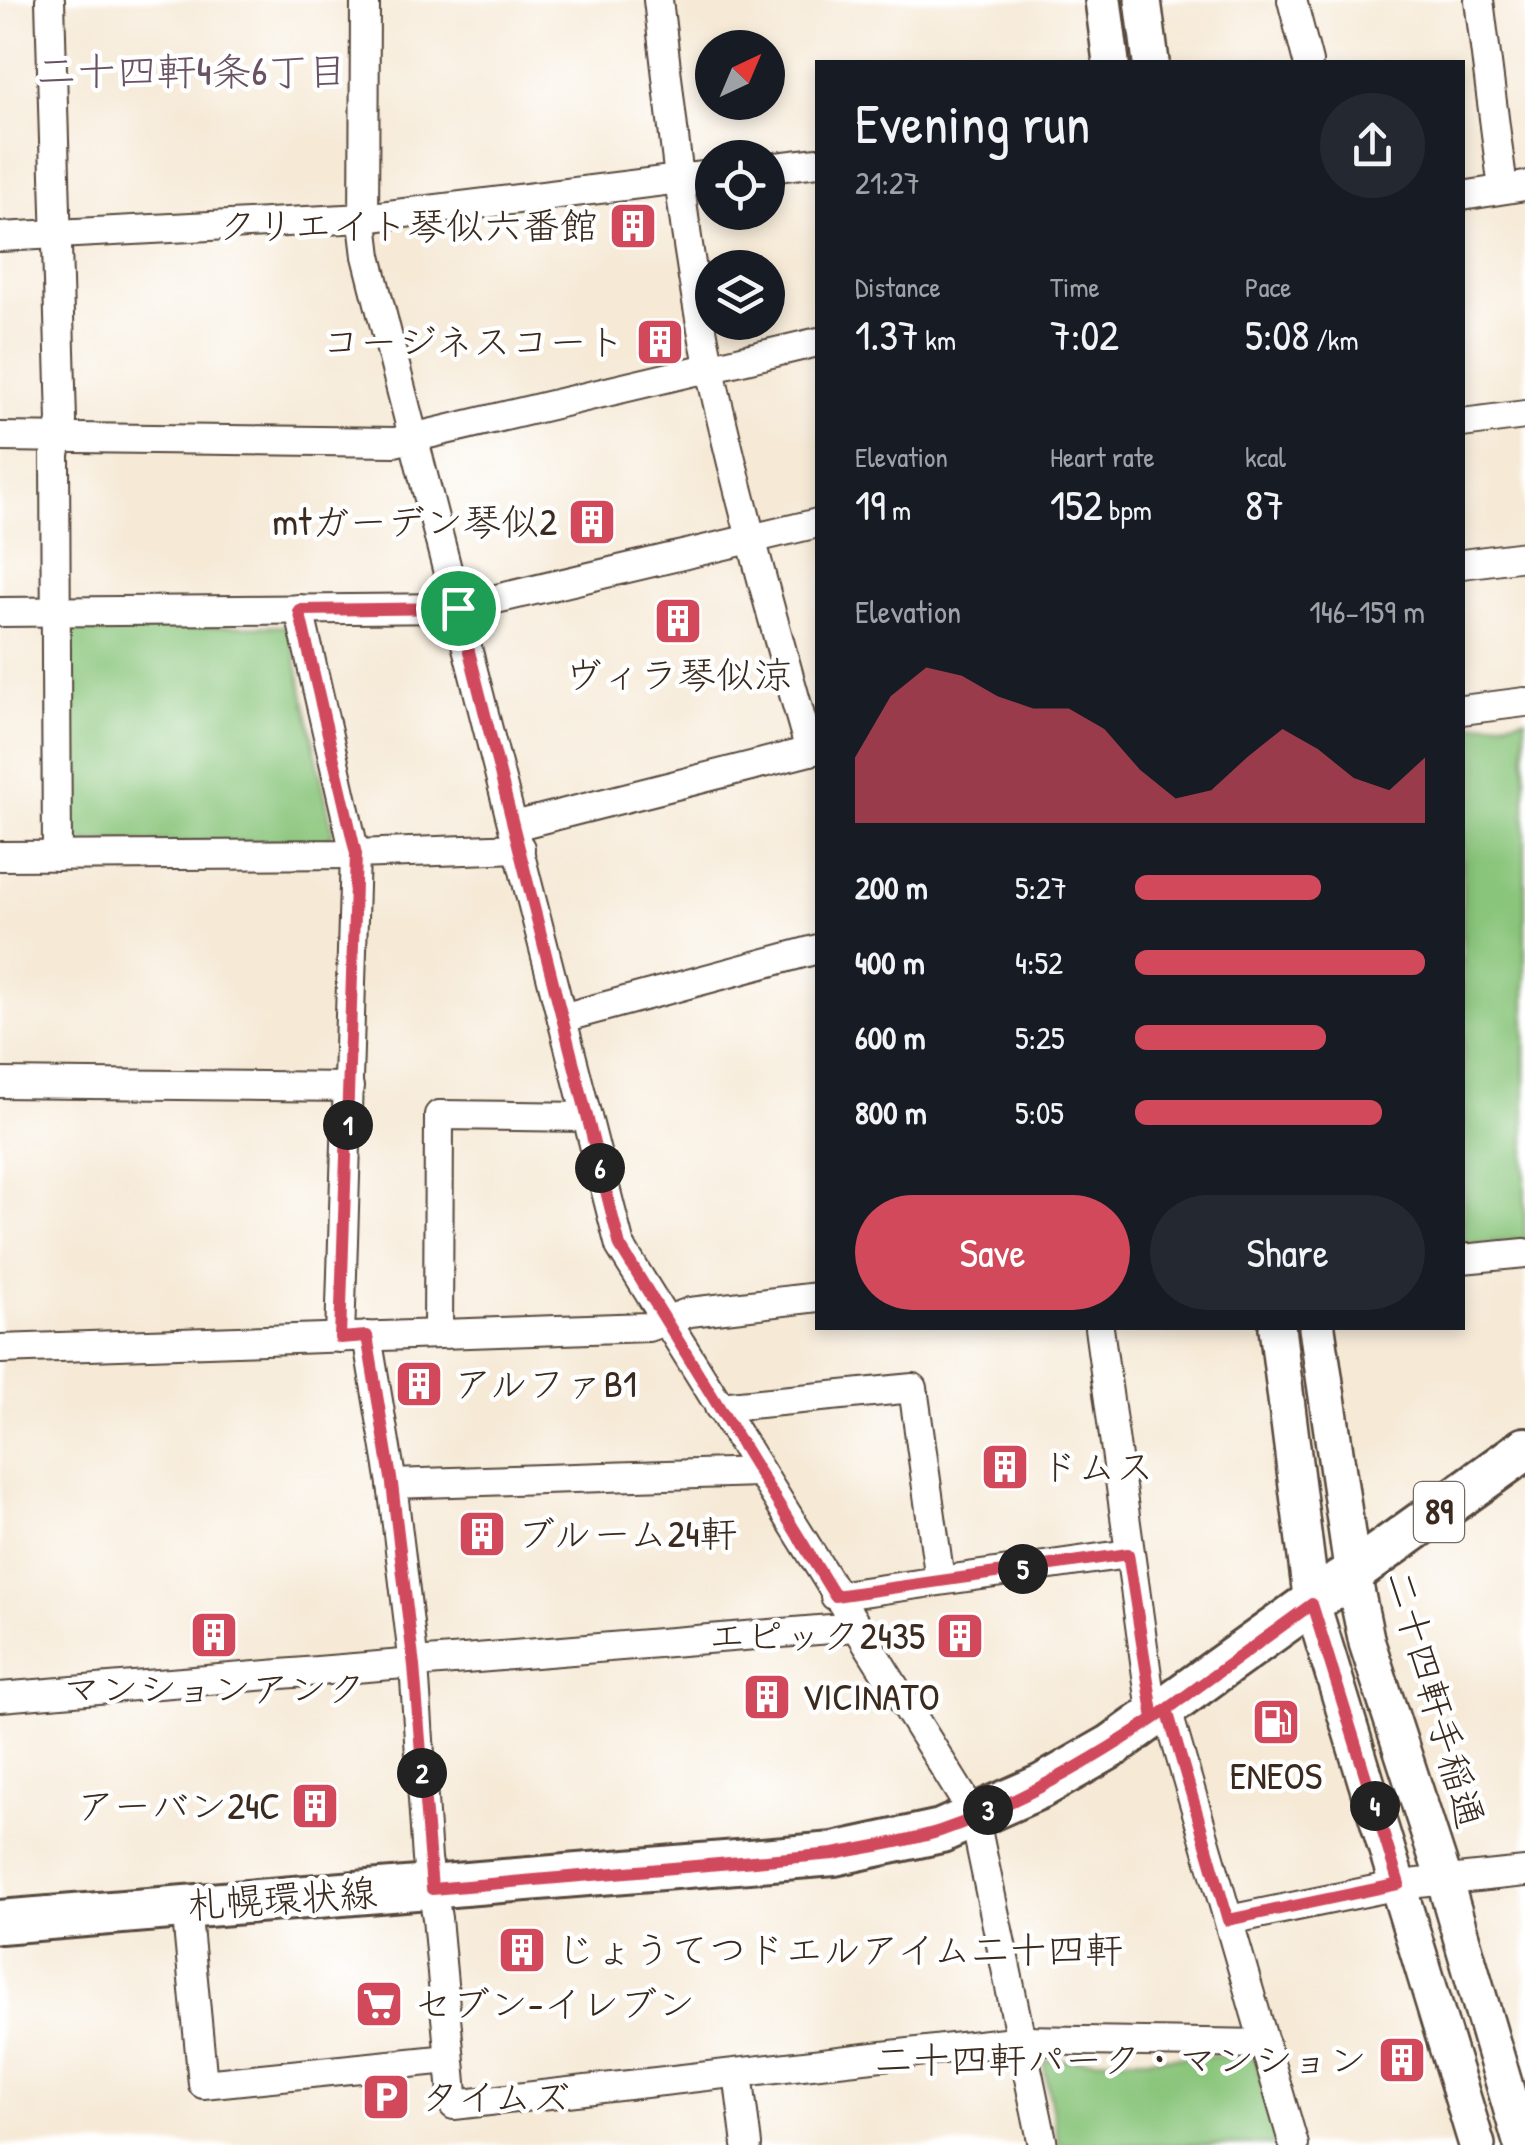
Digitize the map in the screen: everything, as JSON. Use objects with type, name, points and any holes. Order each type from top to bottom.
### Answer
[{"type":"main road","name":"札幌環状線","points":[[0,1922],[834,1854],[941,1830],[1042,1786],[1160,1714],[1525,1449]]},
{"type":"street","points":[[50,0],[62,421],[55,455],[58,856]]},
{"type":"street","points":[[365,0],[367,256],[620,1246],[974,1816],[1043,2145]]},
{"type":"street","points":[[0,856],[356,854],[517,837],[814,750],[750,538],[709,366],[680,180],[658,0]]},
{"type":"street","points":[[1103,0],[1111,60]]},
{"type":"street","points":[[1143,0],[1152,60]]},
{"type":"street","points":[[1292,0],[1307,60]]},
{"type":"street","points":[[1465,196],[1514,188],[1479,0]]},
{"type":"street","points":[[785,166],[815,162]]},
{"type":"street","points":[[0,237],[364,218],[695,178]]},
{"type":"street","points":[[0,437],[394,442],[815,343]]},
{"type":"street","points":[[1465,423],[1525,415]]},
{"type":"street","points":[[0,612],[458,608],[815,523]]},
{"type":"street","points":[[1465,564],[1525,556]]},
{"type":"street","points":[[299,610],[356,854],[349,1087],[353,1337],[392,1484],[414,1666],[454,2105],[1022,2040],[1265,2044]]},
{"type":"street","points":[[1465,710],[1525,702]]},
{"type":"street","points":[[562,1018],[815,950]]},
{"type":"street","points":[[0,1083],[349,1087]]},
{"type":"street","points":[[438,1334],[439,1115],[587,1116]]},
{"type":"street","points":[[1465,1259],[1525,1253]]},
{"type":"street","points":[[0,1349],[648,1327],[690,1312],[815,1298]]},
{"type":"street","points":[[1099,1330],[1128,1554],[1160,1714],[1228,1920],[1294,2145]]},
{"type":"street","points":[[1276,1330],[1312,1604],[1477,2145]]},
{"type":"street","name":"二十四軒手稲通","points":[[1318,1330],[1353,1574],[1367,1643],[1444,1882],[1522,2145]]},
{"type":"street","points":[[718,1407],[913,1388],[940,1580]]},
{"type":"street","points":[[392,1484],[759,1472]]},
{"type":"street","points":[[835,1596],[1128,1554]]},
{"type":"street","points":[[0,1697],[855,1628]]},
{"type":"street","points":[[1228,1920],[1399,1884],[1525,1872]]},
{"type":"street","points":[[186,1906],[203,2084],[449,2059]]},
{"type":"street","points":[[738,2072],[747,2145]]},
{"type":"green space","points":[[284,626],[290,632],[333,832],[326,842],[78,842],[71,834],[69,635],[75,628]]},
{"type":"green space","points":[[1525,718],[1525,1239],[1465,1245],[1465,726]]},
{"type":"green space","points":[[1248,2055],[1256,2061],[1281,2145],[1059,2145],[1043,2061]]},
{"type":"place","name":"クリエイト琴似六番館","points":[[633,226]]},
{"type":"place","name":"コージネスコート","points":[[660,342]]},
{"type":"place","name":"mtガーデン琴似2","points":[[592,522]]},
{"type":"place","name":"ヴィラ琴似涼","points":[[678,621]]},
{"type":"place","name":"アルファB1","points":[[419,1384]]},
{"type":"place","name":"ドムス","points":[[1005,1467]]},
{"type":"place","name":"ブルーム24軒","points":[[482,1534]]},
{"type":"place","name":"マンションアンク","points":[[214,1635]]},
{"type":"place","name":"エピック2435","points":[[960,1636]]},
{"type":"place","name":"VICINATO","points":[[767,1697]]},
{"type":"place","name":"ENEOS","points":[[1276,1722]]},
{"type":"place","name":"アーバン24C","points":[[315,1806]]},
{"type":"place","name":"じょうてつドエルアイム二十四軒","points":[[522,1950]]},
{"type":"place","name":"セブン-イレブン","points":[[379,2004]]},
{"type":"place","name":"二十四軒パーク・マンション","points":[[1402,2060]]},
{"type":"place","name":"タイムズ","points":[[386,2097]]},
{"type":"district","name":"二十四軒4条6丁目","points":[[192,71]]},
{"type":"route","points":[[458,608],[299,610],[356,854],[340,1338],[367,1336],[392,1484],[414,1666],[432,1889],[834,1854],[900,1841],[941,1830],[1042,1786],[1112,1746],[1154,1719],[1167,1710],[1228,1920],[1399,1884],[1312,1604],[1154,1719],[1128,1554],[835,1596],[620,1246],[458,608]]}]
